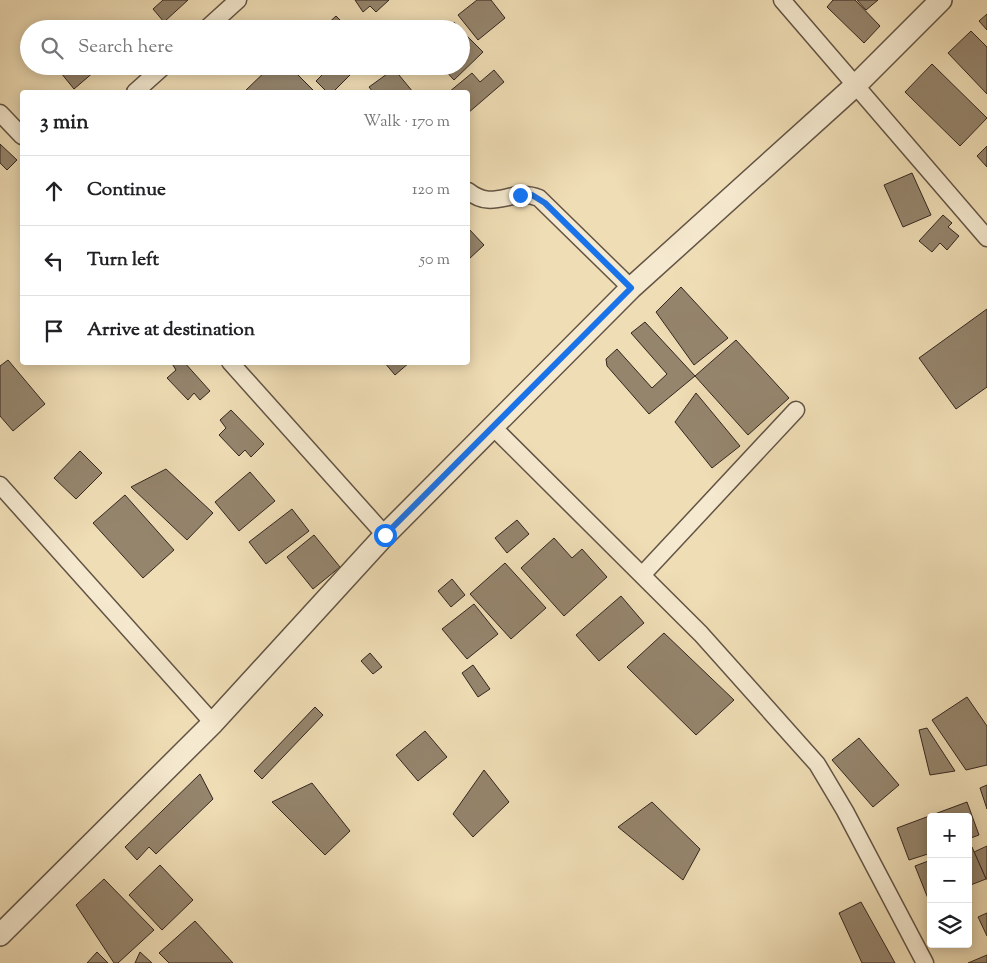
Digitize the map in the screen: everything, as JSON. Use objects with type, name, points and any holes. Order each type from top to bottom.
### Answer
[{"type":"street","points":[[216,20],[238,0]]},
{"type":"street","points":[[782,0],[857,84],[987,238]]},
{"type":"street","points":[[0,935],[213,723],[385,535],[631,288],[857,84],[941,0]]},
{"type":"street","points":[[137,90],[154,75]]},
{"type":"street","points":[[0,113],[20,134]]},
{"type":"street","points":[[470,192],[484,200],[520,195],[539,198],[631,288]]},
{"type":"street","points":[[233,365],[385,535]]},
{"type":"street","points":[[643,574],[796,410]]},
{"type":"street","points":[[493,427],[702,634],[817,764],[845,811],[926,963]]},
{"type":"street","points":[[0,485],[213,723]]},
{"type":"building","points":[[163,0],[188,0],[166,20],[162,20],[153,9]]},
{"type":"building","points":[[355,0],[389,0],[376,12],[370,6],[363,12]]},
{"type":"building","points":[[477,0],[491,0],[505,18],[478,40],[470,30],[470,20],[462,20],[458,15]]},
{"type":"building","points":[[833,0],[855,0],[880,26],[864,43],[827,7]]},
{"type":"building","points":[[857,0],[878,0],[866,10]]},
{"type":"building","points":[[987,14],[987,30],[979,21]]},
{"type":"building","points":[[336,16],[340,20],[332,20]]},
{"type":"building","points":[[971,31],[987,47],[987,94],[948,53]]},
{"type":"building","points":[[470,39],[483,52],[470,65]]},
{"type":"building","points":[[932,64],[987,118],[960,146],[905,92]]},
{"type":"building","points":[[494,70],[504,82],[470,111],[470,90],[451,90],[472,73],[480,82]]},
{"type":"building","points":[[63,75],[90,75],[74,89]]},
{"type":"building","points":[[262,75],[298,75],[313,90],[246,90]]},
{"type":"building","points":[[322,75],[350,75],[335,90],[325,90],[316,81]]},
{"type":"building","points":[[386,75],[399,75],[411,90],[371,90],[369,87]]},
{"type":"building","points":[[449,75],[459,75],[454,80]]},
{"type":"building","points":[[0,144],[17,160],[7,170],[0,163]]},
{"type":"building","points":[[987,146],[987,167],[977,156]]},
{"type":"building","points":[[912,173],[931,215],[903,227],[884,185]]},
{"type":"building","points":[[943,215],[952,223],[948,227],[959,236],[947,250],[940,243],[932,252],[919,241]]},
{"type":"building","points":[[470,230],[484,245],[470,258]]},
{"type":"building","points":[[681,287],[728,338],[694,365],[656,312]]},
{"type":"building","points":[[987,309],[987,387],[956,409],[919,358]]},
{"type":"building","points":[[645,322],[695,376],[649,414],[607,366],[606,359],[617,349],[652,388],[667,374],[631,333]]},
{"type":"building","points":[[736,340],[789,398],[748,435],[695,376]]},
{"type":"building","points":[[8,360],[45,404],[13,431],[0,416],[0,366]]},
{"type":"building","points":[[173,365],[187,365],[210,391],[200,400],[194,393],[188,400],[167,378],[176,370]]},
{"type":"building","points":[[387,365],[407,365],[395,375]]},
{"type":"building","points":[[696,393],[740,446],[712,468],[675,422]]},
{"type":"building","points":[[231,410],[264,444],[251,457],[245,450],[239,456],[219,435],[226,428],[220,420]]},
{"type":"building","points":[[80,451],[102,473],[76,499],[54,478]]},
{"type":"building","points":[[166,469],[213,513],[187,540],[131,487]]},
{"type":"building","points":[[250,472],[275,501],[239,531],[215,502]]},
{"type":"building","points":[[125,495],[174,550],[143,578],[93,523]]},
{"type":"building","points":[[292,509],[309,531],[266,564],[249,542]]},
{"type":"building","points":[[517,520],[529,534],[507,553],[495,538]]},
{"type":"building","points":[[314,535],[340,567],[313,589],[287,557]]},
{"type":"building","points":[[554,538],[572,558],[582,549],[607,577],[564,616],[521,568]]},
{"type":"building","points":[[505,563],[546,608],[511,639],[470,594]]},
{"type":"building","points":[[452,579],[465,595],[451,607],[438,591]]},
{"type":"building","points":[[621,596],[644,623],[599,661],[576,635]]},
{"type":"building","points":[[474,604],[498,634],[467,659],[442,629]]},
{"type":"building","points":[[664,633],[734,700],[696,735],[627,667]]},
{"type":"building","points":[[370,653],[382,667],[373,674],[361,661]]},
{"type":"building","points":[[473,665],[490,689],[478,697],[462,673]]},
{"type":"building","points":[[967,697],[987,726],[987,765],[966,770],[932,720]]},
{"type":"building","points":[[315,707],[323,715],[262,779],[254,771]]},
{"type":"building","points":[[927,728],[955,771],[930,775],[919,730]]},
{"type":"building","points":[[425,731],[447,757],[418,781],[396,755]]},
{"type":"building","points":[[859,738],[899,785],[873,807],[832,760]]},
{"type":"building","points":[[484,770],[509,802],[473,837],[453,814]]},
{"type":"building","points":[[200,774],[213,799],[156,854],[149,847],[137,860],[125,847]]},
{"type":"building","points":[[312,783],[350,831],[325,855],[272,802]]},
{"type":"building","points":[[987,785],[987,809],[980,788]]},
{"type":"building","points":[[652,802],[700,849],[683,880],[618,827]]},
{"type":"building","points":[[967,802],[971,813],[937,813]]},
{"type":"building","points":[[972,816],[979,835],[972,838]]},
{"type":"building","points":[[927,817],[927,854],[909,860],[897,828]]},
{"type":"building","points":[[987,846],[987,879],[986,879],[974,852]]},
{"type":"building","points":[[972,847],[986,879],[972,884]]},
{"type":"building","points":[[927,862],[927,896],[915,866]]},
{"type":"building","points":[[160,865],[193,900],[162,930],[129,895]]},
{"type":"building","points":[[104,879],[154,930],[118,963],[114,963],[76,905]]},
{"type":"building","points":[[861,902],[895,963],[862,963],[839,913]]},
{"type":"building","points":[[987,913],[987,936],[978,917]]},
{"type":"building","points":[[195,921],[233,963],[169,963],[159,953]]},
{"type":"building","points":[[97,952],[108,963],[87,963]]},
{"type":"building","points":[[140,952],[152,963],[135,963]]},
{"type":"building","points":[[987,955],[987,963],[968,963]]},
{"type":"route","points":[[385,535],[631,288],[545,203],[532,195],[520,195]]}]
